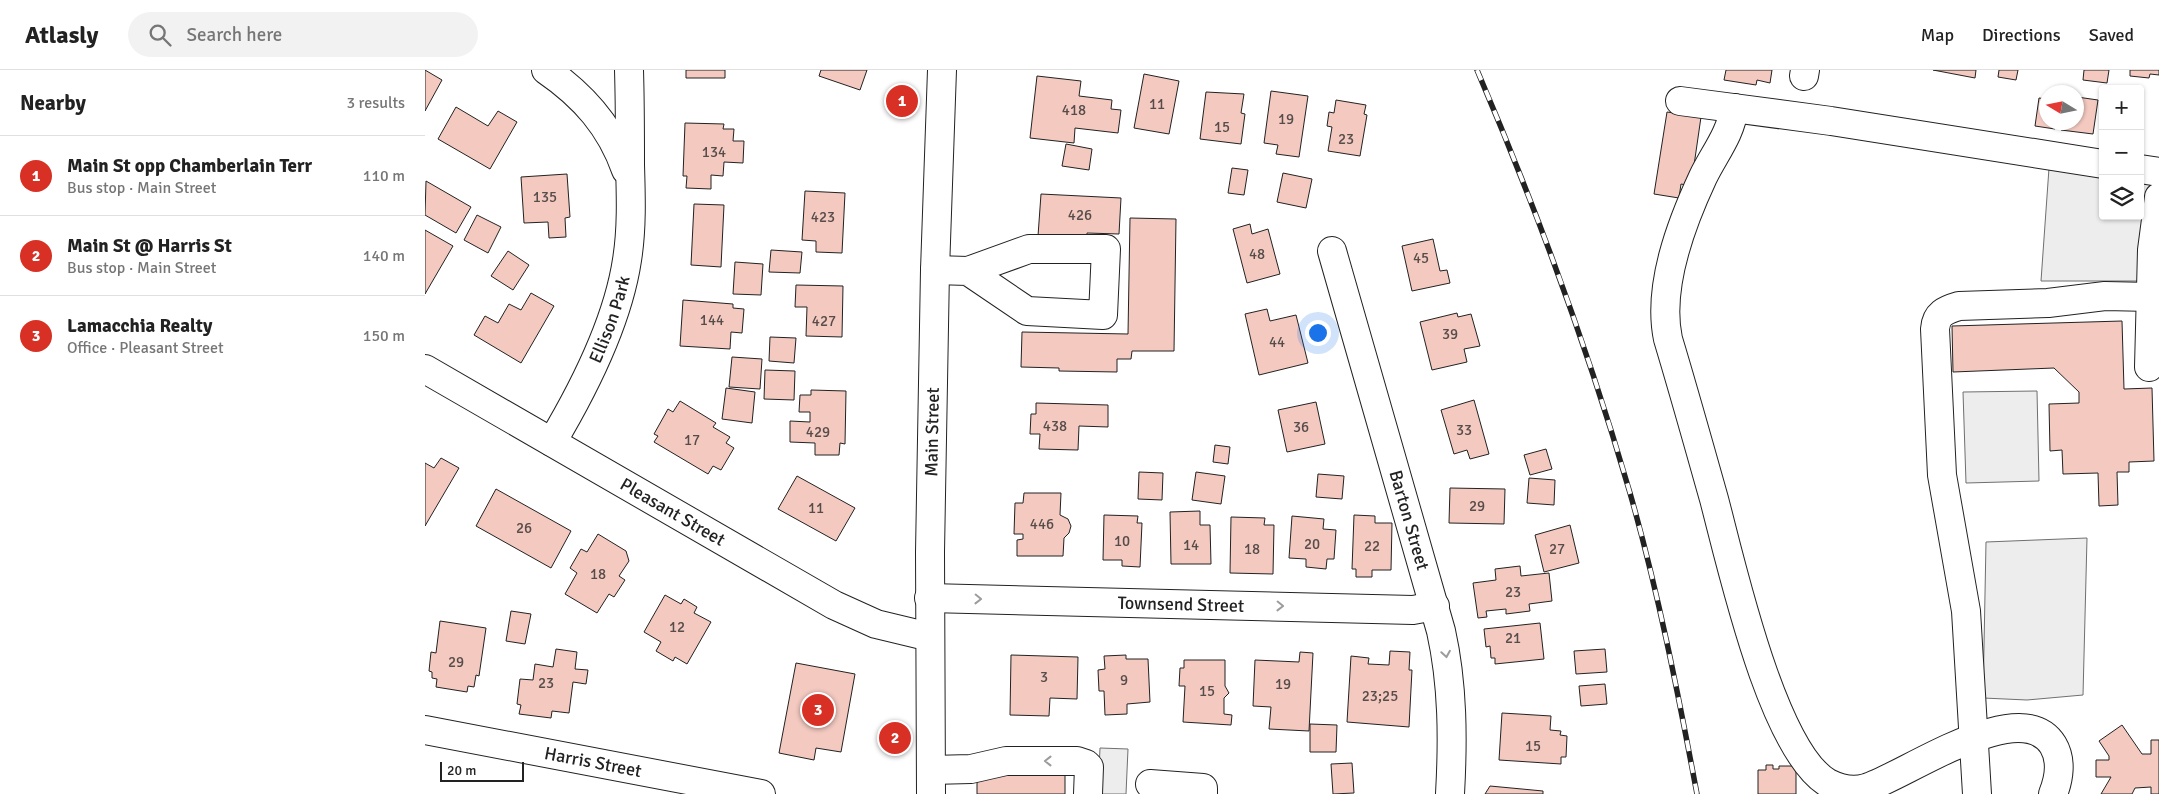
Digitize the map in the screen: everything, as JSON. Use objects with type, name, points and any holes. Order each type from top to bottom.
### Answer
[{"type":"street","name":"Ellison Park","points":[[547,70],[566,70]]},
{"type":"street","name":"Ellison Park","points":[[547,70],[575,92],[603,124],[621,156],[631,186]]},
{"type":"street","name":"Ellison Park","points":[[552,442],[579,394],[603,339],[619,294],[629,244],[631,186],[629,70]]},
{"type":"street","name":"Main Street","points":[[931,782],[929,598],[935,270],[942,70]]},
{"type":"street","points":[[1680,101],[1950,139],[2054,158],[2099,164]]},
{"type":"street","points":[[1734,108],[1728,132],[1703,178],[1681,230],[1666,296],[1665,318],[1668,339],[1748,623],[1772,696],[1785,726],[1814,771],[1829,783],[1843,789],[1857,790],[1872,786],[1929,757],[1998,730],[2012,728],[2027,729],[2043,735],[2054,747],[2058,761],[2058,779],[2053,794]]},
{"type":"street","points":[[2144,170],[2159,172]]},
{"type":"street","points":[[2149,367],[2153,236],[2159,197]]},
{"type":"street","points":[[935,270],[968,271],[1029,250],[1106,249],[1103,315],[1027,311],[968,271]]},
{"type":"street","name":"Barton Street","points":[[1332,251],[1435,606],[1446,653],[1451,742],[1450,794]]},
{"type":"street","points":[[1977,794],[1967,611],[1942,475],[1935,329],[1937,318],[1946,311],[1964,306],[2048,303],[2105,296],[2151,296]]},
{"type":"street","name":"Pleasant Street","points":[[425,369],[834,605],[877,624],[930,637]]},
{"type":"street","name":"Townsend Street","points":[[929,598],[1404,610],[1435,606]]},
{"type":"street","name":"Harris Street","points":[[425,730],[761,794]]},
{"type":"street","points":[[931,782],[971,769],[1006,761],[1077,761],[1087,764],[1089,783]]},
{"type":"street","points":[[1150,784],[1203,788],[1203,794]]},
{"type":"shaded area","points":[[2049,168],[2099,174],[2099,220],[2144,220],[2144,180],[2150,181],[2144,281],[2041,281]]},
{"type":"shaded area","points":[[2037,391],[2039,481],[1966,483],[1963,392]]},
{"type":"shaded area","points":[[2087,538],[2083,695],[2027,700],[1983,698],[1986,542]]},
{"type":"shaded area","points":[[1100,748],[1128,749],[1126,794],[1098,794]]},
{"type":"building","points":[[425,70],[442,80],[425,111]]},
{"type":"building","points":[[686,70],[725,70],[725,78],[686,78]]},
{"type":"building","points":[[821,70],[867,70],[860,90],[819,76]]},
{"type":"building","points":[[1726,70],[1772,70],[1770,83],[1757,80],[1756,85],[1724,80]]},
{"type":"building","points":[[1933,70],[1976,70],[1975,78]]},
{"type":"building","points":[[1999,70],[2018,70],[2016,80],[1998,77]]},
{"type":"building","points":[[2084,70],[2109,70],[2107,83],[2083,80]]},
{"type":"building","points":[[2130,70],[2159,70],[2159,75],[2150,74],[2149,78],[2130,76]]},
{"type":"building","points":[[1144,74],[1179,81],[1169,134],[1134,128]]},
{"type":"building","points":[[1037,76],[1081,81],[1079,96],[1112,100],[1111,109],[1121,110],[1118,133],[1075,128],[1074,143],[1030,138]]},
{"type":"building","points":[[1271,91],[1308,96],[1299,157],[1276,154],[1278,145],[1264,143]]},
{"type":"building","points":[[1206,92],[1244,94],[1241,113],[1245,114],[1241,144],[1200,139]]},
{"type":"building","points":[[2039,98],[2039,127],[2035,126]]},
{"type":"building","points":[[2084,98],[2098,100],[2093,134],[2061,130],[2084,130]]},
{"type":"building","points":[[1336,100],[1366,105],[1364,114],[1367,115],[1360,156],[1328,151],[1332,127],[1327,126],[1329,112],[1334,113]]},
{"type":"building","points":[[456,107],[488,126],[498,111],[517,122],[490,169],[438,139]]},
{"type":"building","points":[[1667,112],[1701,117],[1691,186],[1681,184],[1679,198],[1654,194]]},
{"type":"building","points":[[685,123],[724,124],[723,129],[734,129],[733,141],[744,141],[743,163],[724,162],[723,176],[711,175],[711,189],[686,188],[687,176],[683,176]]},
{"type":"building","points":[[1066,144],[1092,149],[1089,170],[1062,166]]},
{"type":"building","points":[[1232,168],[1248,170],[1244,195],[1228,193]]},
{"type":"building","points":[[1283,173],[1312,179],[1306,208],[1277,202]]},
{"type":"building","points":[[567,174],[570,217],[565,218],[566,237],[549,238],[548,222],[524,223],[521,177]]},
{"type":"building","points":[[426,181],[471,207],[456,233],[425,215]]},
{"type":"building","points":[[805,191],[845,193],[842,253],[816,252],[816,241],[802,240]]},
{"type":"building","points":[[1041,194],[1121,198],[1119,234],[1087,233],[1087,239],[1038,236]]},
{"type":"building","points":[[694,204],[724,205],[721,267],[691,265]]},
{"type":"building","points":[[477,215],[501,227],[488,253],[464,240]]},
{"type":"building","points":[[1130,218],[1176,219],[1174,351],[1132,351],[1131,359],[1117,359],[1117,372],[1059,371],[1059,368],[1021,367],[1022,332],[1128,334]]},
{"type":"building","points":[[1250,224],[1252,234],[1268,229],[1280,274],[1247,283],[1233,229]]},
{"type":"building","points":[[425,230],[453,246],[425,294]]},
{"type":"building","points":[[1433,239],[1440,271],[1447,270],[1450,283],[1412,291],[1402,246]]},
{"type":"building","points":[[771,250],[802,252],[800,273],[769,272]]},
{"type":"building","points":[[508,251],[529,265],[513,290],[491,276]]},
{"type":"building","points":[[735,262],[763,264],[761,295],[733,294]]},
{"type":"building","points":[[796,285],[843,286],[842,337],[806,336],[807,307],[795,307]]},
{"type":"building","points":[[531,293],[554,306],[521,363],[474,335],[485,316],[498,323],[509,304],[521,310]]},
{"type":"building","points":[[683,300],[733,304],[733,308],[744,309],[742,333],[731,332],[730,349],[680,346]]},
{"type":"building","points":[[1267,309],[1270,321],[1296,315],[1308,363],[1259,375],[1245,314]]},
{"type":"building","points":[[1457,313],[1458,317],[1471,314],[1480,346],[1464,349],[1467,362],[1432,370],[1420,322]]},
{"type":"building","points":[[2122,321],[2124,389],[2152,388],[2154,461],[2129,462],[2129,472],[2117,472],[2118,505],[2099,506],[2098,473],[2063,474],[2062,450],[2050,451],[2049,404],[2079,403],[2079,392],[2054,368],[1953,372],[1952,326]]},
{"type":"building","points":[[770,337],[796,338],[794,363],[769,361]]},
{"type":"building","points":[[732,357],[762,359],[760,389],[729,387]]},
{"type":"building","points":[[765,370],[795,371],[794,400],[764,399]]},
{"type":"building","points":[[726,388],[755,392],[752,423],[722,419]]},
{"type":"building","points":[[811,390],[846,391],[845,444],[840,443],[839,455],[815,455],[815,443],[790,442],[790,421],[810,422],[810,412],[799,412],[800,395],[811,395]]},
{"type":"building","points":[[1474,400],[1489,454],[1470,459],[1467,450],[1454,454],[1441,410]]},
{"type":"building","points":[[680,401],[716,423],[713,427],[730,437],[726,443],[734,448],[721,470],[713,466],[708,474],[654,442],[658,436],[654,434],[668,409],[673,412]]},
{"type":"building","points":[[1316,402],[1325,444],[1287,452],[1278,410]]},
{"type":"building","points":[[1036,403],[1108,405],[1108,427],[1079,426],[1078,450],[1039,449],[1040,434],[1030,434],[1031,414],[1036,414]]},
{"type":"building","points":[[1215,445],[1230,447],[1228,464],[1213,462]]},
{"type":"building","points":[[1546,449],[1552,469],[1530,475],[1524,455]]},
{"type":"building","points":[[441,458],[459,468],[425,526],[425,463],[434,468]]},
{"type":"building","points":[[1139,472],[1163,473],[1162,500],[1138,499]]},
{"type":"building","points":[[1196,472],[1225,476],[1221,504],[1192,500]]},
{"type":"building","points":[[1318,474],[1344,476],[1342,499],[1316,497]]},
{"type":"building","points":[[797,476],[855,508],[836,541],[778,509]]},
{"type":"building","points":[[1529,478],[1555,480],[1554,505],[1527,503]]},
{"type":"building","points":[[1450,488],[1505,489],[1504,524],[1449,523]]},
{"type":"building","points":[[496,489],[571,531],[551,568],[476,526]]},
{"type":"building","points":[[1024,493],[1061,493],[1060,515],[1068,519],[1071,526],[1069,533],[1064,538],[1063,556],[1017,556],[1017,540],[1023,539],[1023,534],[1014,534],[1015,503],[1023,503]]},
{"type":"building","points":[[1200,511],[1200,525],[1210,525],[1211,564],[1171,564],[1170,512]]},
{"type":"building","points":[[1104,515],[1138,516],[1137,523],[1142,523],[1140,567],[1122,566],[1122,560],[1103,560]]},
{"type":"building","points":[[1354,515],[1375,516],[1375,523],[1392,523],[1391,570],[1372,570],[1372,577],[1356,577],[1356,569],[1352,569]]},
{"type":"building","points":[[1292,516],[1324,519],[1323,529],[1336,530],[1334,559],[1327,559],[1326,569],[1306,567],[1306,559],[1289,558]]},
{"type":"building","points":[[1231,517],[1265,518],[1264,525],[1274,525],[1273,574],[1230,573]]},
{"type":"building","points":[[1570,525],[1579,563],[1544,572],[1535,535]]},
{"type":"building","points":[[598,534],[626,551],[629,561],[619,576],[625,580],[614,597],[609,594],[597,613],[565,594],[577,573],[570,568],[581,549],[587,552]]},
{"type":"building","points":[[1520,566],[1521,576],[1549,573],[1552,601],[1529,604],[1530,611],[1506,614],[1506,609],[1486,611],[1487,617],[1478,618],[1473,583],[1496,580],[1495,569]]},
{"type":"building","points":[[665,595],[681,604],[684,599],[697,607],[694,613],[711,622],[687,664],[675,657],[673,661],[656,651],[661,642],[644,632]]},
{"type":"building","points":[[511,611],[531,614],[525,644],[506,641]]},
{"type":"building","points":[[440,621],[486,628],[479,676],[476,675],[474,687],[468,686],[467,692],[436,687],[437,679],[432,678],[432,672],[429,671],[431,652],[436,653]]},
{"type":"building","points":[[1540,623],[1544,659],[1495,664],[1495,658],[1491,658],[1490,646],[1486,647],[1484,629]]},
{"type":"building","points":[[556,649],[577,652],[575,669],[588,670],[586,684],[573,682],[569,713],[552,711],[551,718],[519,714],[521,705],[517,704],[520,679],[533,680],[535,664],[553,667]]},
{"type":"building","points":[[1605,649],[1607,672],[1576,674],[1574,651]]},
{"type":"building","points":[[1390,651],[1410,652],[1409,670],[1412,670],[1409,727],[1347,722],[1351,656],[1369,658],[1368,664],[1389,665]]},
{"type":"building","points":[[1300,652],[1313,653],[1309,731],[1269,729],[1271,707],[1253,706],[1255,660],[1299,662]]},
{"type":"building","points":[[1011,655],[1078,657],[1077,699],[1050,698],[1049,716],[1010,715]]},
{"type":"building","points":[[1126,655],[1126,659],[1148,659],[1150,702],[1127,704],[1127,714],[1105,715],[1104,691],[1099,691],[1098,670],[1105,669],[1104,656]]},
{"type":"building","points":[[1184,660],[1225,660],[1225,686],[1229,693],[1224,698],[1224,714],[1232,715],[1231,725],[1183,722],[1185,686],[1179,686],[1180,668],[1184,668]]},
{"type":"building","points":[[796,663],[855,674],[841,752],[816,748],[814,760],[779,753]]},
{"type":"building","points":[[1605,684],[1607,704],[1581,706],[1579,686]]},
{"type":"building","points":[[1502,713],[1551,716],[1550,730],[1561,731],[1560,735],[1567,736],[1566,757],[1561,757],[1561,764],[1499,760]]},
{"type":"building","points":[[1310,724],[1337,725],[1336,752],[1310,752]]},
{"type":"building","points":[[2122,725],[2142,754],[2151,754],[2151,740],[2159,740],[2159,794],[2151,794],[2151,787],[2135,788],[2132,794],[2101,794],[2111,777],[2096,777],[2096,760],[2109,760],[2109,756],[2099,741]]},
{"type":"building","points":[[1352,763],[1354,793],[1333,794],[1331,764]]},
{"type":"building","points":[[1766,765],[1773,765],[1773,769],[1779,769],[1779,766],[1796,766],[1796,794],[1758,794],[1758,770],[1766,770]]},
{"type":"building","points":[[977,774],[1065,774],[1065,794],[977,794]]},
{"type":"building","points":[[1490,786],[1543,791],[1543,794],[1485,794]]},
{"type":"railway","points":[[1477,70],[1520,174],[1560,279],[1614,439],[1640,530],[1658,605],[1697,794]]},
{"type":"place","name":"Main St opp Chamberlain Terr","points":[[902,101]]},
{"type":"place","name":"Lamacchia Realty","points":[[818,710]]},
{"type":"place","name":"Main St @ Harris St","points":[[895,738]]}]
